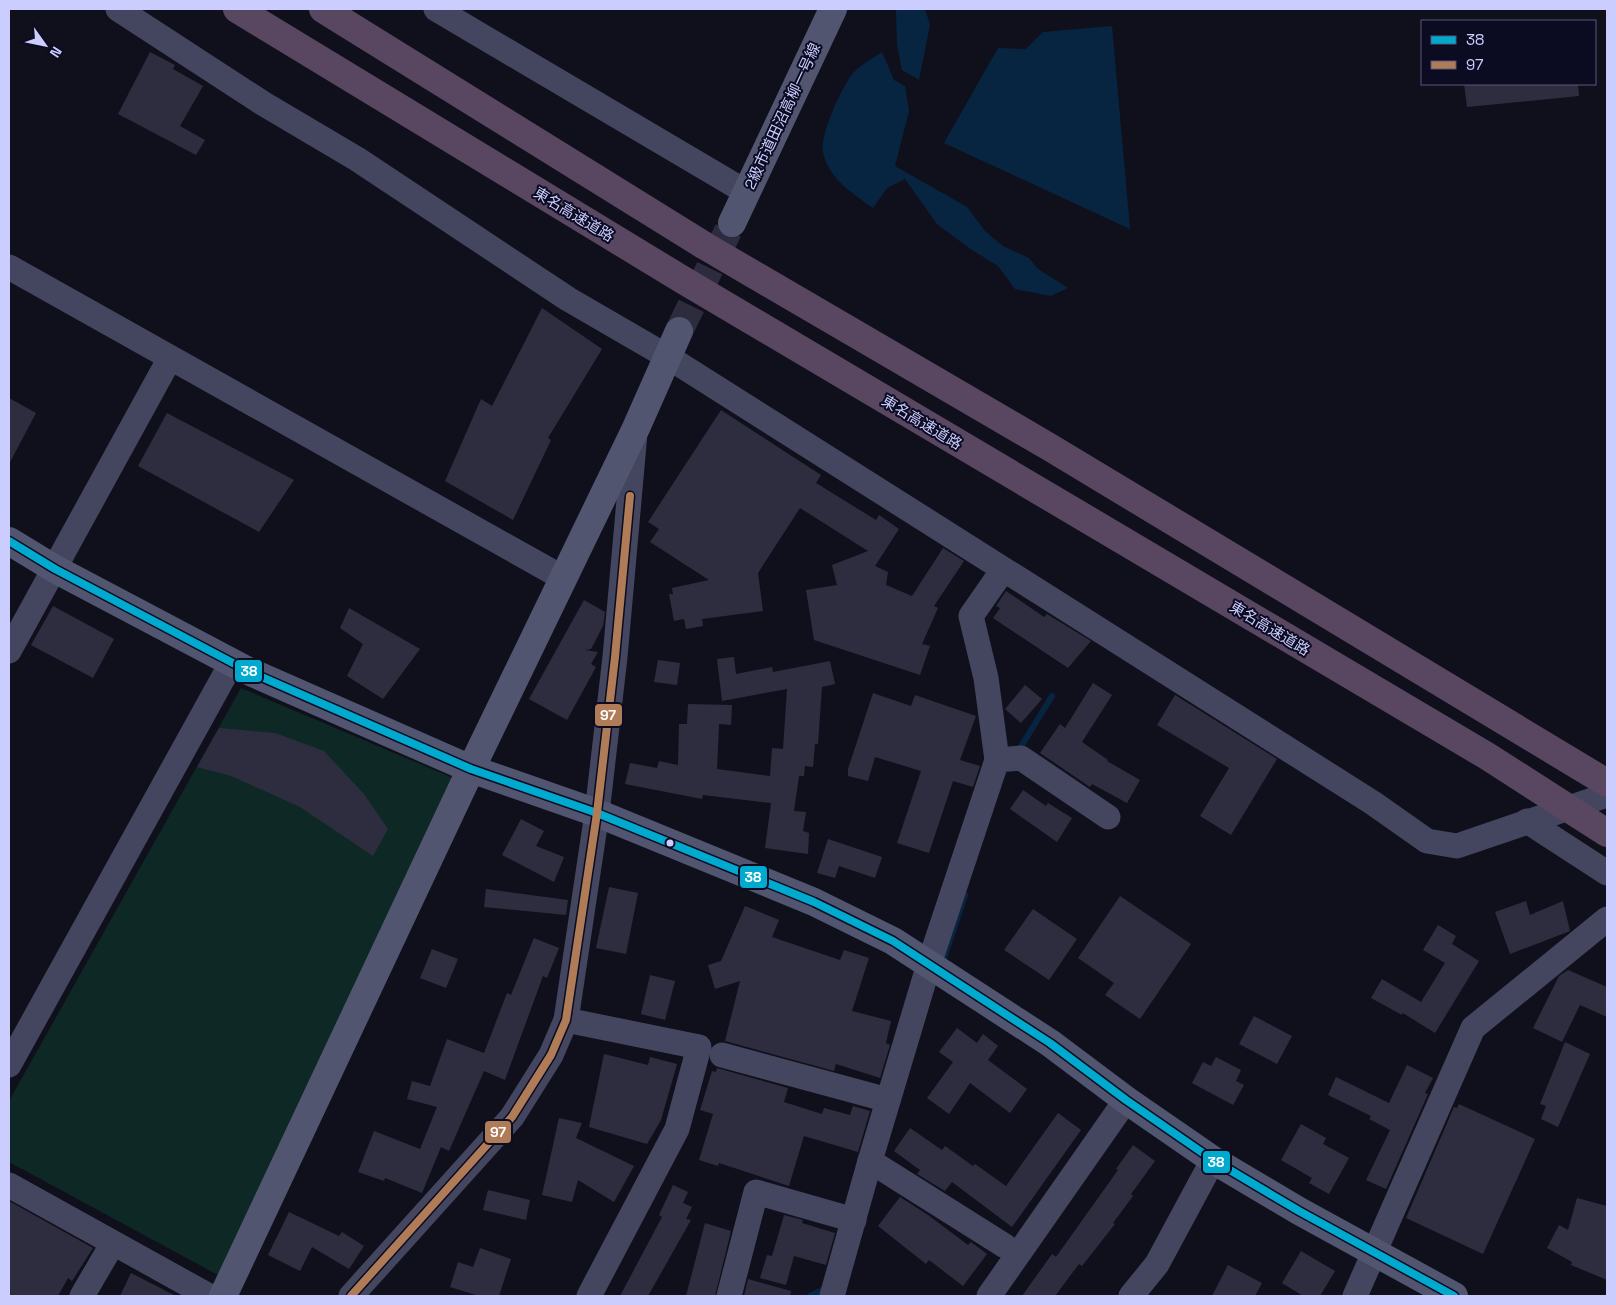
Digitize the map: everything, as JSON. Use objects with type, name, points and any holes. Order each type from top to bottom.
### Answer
[{"type":"highway","name":"東名高速道路","points":[[238,9],[683,280],[1487,756],[1607,833]]},
{"type":"highway","points":[[323,9],[705,246],[1059,453],[1607,783]]},
{"type":"street","points":[[118,9],[264,104],[357,159],[568,299],[668,357],[1373,803],[1427,841],[1457,846],[1607,795]]},
{"type":"street","points":[[436,9],[746,192]]},
{"type":"street","name":"2級市道田沼高柳一号線","points":[[732,223],[833,9]]},
{"type":"street","points":[[9,267],[563,578]]},
{"type":"street","points":[[223,1296],[630,439],[678,331]]},
{"type":"street","points":[[9,651],[170,358]]},
{"type":"street","points":[[352,1296],[512,1116],[551,1055],[566,1020],[597,813],[615,657],[630,439]]},
{"type":"street","points":[[9,541],[55,569],[232,662],[472,769],[597,813],[814,902],[893,941],[1050,1043],[1126,1100],[1213,1160],[1299,1211],[1454,1296]]},
{"type":"street","points":[[835,1288],[870,1161],[929,964],[997,760],[986,678],[971,616],[1003,570]]},
{"type":"street","points":[[9,1065],[232,662]]},
{"type":"street","points":[[997,760],[1021,758],[1108,817]]},
{"type":"street","points":[[1526,821],[1607,873]]},
{"type":"street","points":[[1355,1296],[1473,1028],[1607,919]]},
{"type":"street","points":[[566,1020],[699,1047],[677,1129],[589,1296]]},
{"type":"street","points":[[722,1056],[888,1100]]},
{"type":"street","points":[[989,1296],[1126,1100]]},
{"type":"street","points":[[1131,1296],[1156,1264],[1213,1160]]},
{"type":"street","points":[[870,1161],[1005,1246]]},
{"type":"street","points":[[9,1185],[209,1296]]},
{"type":"street","points":[[729,1296],[756,1192],[854,1220]]},
{"type":"street","points":[[82,1296],[113,1243]]},
{"type":"green space","points":[[241,688],[465,783],[218,1275],[9,1162],[9,1101]]},
{"type":"water","points":[[896,9],[925,9],[930,25],[919,80],[902,70],[897,45]]},
{"type":"water","points":[[1112,26],[1130,229],[944,143],[998,48],[1026,49],[1043,32]]},
{"type":"water","points":[[882,52],[894,80],[905,86],[909,111],[895,166],[967,207],[985,231],[1003,246],[1029,258],[1038,269],[1068,288],[1051,296],[1015,289],[998,266],[969,248],[937,224],[905,179],[887,188],[873,208],[842,184],[830,170],[823,152],[823,144],[828,123],[838,98],[854,72]]},
{"type":"building","points":[[150,52],[175,65],[173,69],[203,86],[180,126],[205,140],[196,155],[118,114]]},
{"type":"building","points":[[1464,85],[1578,85],[1579,96],[1467,107]]},
{"type":"building","points":[[542,308],[602,349],[548,438],[551,440],[513,520],[445,481],[481,399],[492,406]]},
{"type":"building","points":[[9,398],[36,413],[9,464]]},
{"type":"building","points":[[721,410],[821,475],[816,483],[876,520],[879,515],[899,529],[875,566],[888,572],[886,585],[912,596],[943,548],[964,561],[934,606],[938,608],[922,644],[930,646],[920,675],[814,640],[806,590],[837,585],[832,565],[868,551],[800,508],[758,573],[763,611],[702,619],[703,626],[686,629],[684,619],[674,621],[669,594],[673,594],[672,588],[709,580],[650,542],[659,529],[648,522]]},
{"type":"building","points":[[167,413],[294,480],[259,532],[138,466]]},
{"type":"building","points":[[1006,591],[1044,617],[1047,614],[1091,641],[1068,668],[993,618],[1000,608],[996,606]]},
{"type":"building","points":[[584,600],[605,612],[603,626],[591,649],[585,650],[598,652],[591,664],[596,667],[567,720],[529,699]]},
{"type":"building","points":[[53,606],[114,639],[93,678],[31,645]]},
{"type":"building","points":[[349,608],[420,649],[383,699],[347,676],[363,644],[340,628]]},
{"type":"building","points":[[734,657],[736,674],[772,667],[773,672],[830,661],[835,684],[822,687],[818,744],[815,744],[813,767],[805,766],[804,776],[799,776],[794,811],[806,812],[803,831],[809,833],[808,854],[765,848],[771,803],[703,795],[702,799],[625,784],[630,763],[657,768],[659,761],[678,765],[679,724],[687,724],[688,704],[732,705],[731,725],[719,724],[717,769],[770,776],[772,748],[783,749],[787,689],[722,701],[717,659]]},
{"type":"building","points":[[658,660],[680,663],[677,685],[654,682]]},
{"type":"building","points":[[1093,683],[1112,695],[1082,742],[1107,761],[1140,780],[1127,803],[1092,784],[1090,787],[1040,753],[1060,724],[1065,728]]},
{"type":"building","points":[[1025,685],[1042,699],[1021,723],[1005,709]]},
{"type":"building","points":[[873,693],[911,706],[915,695],[976,716],[960,760],[980,766],[973,787],[953,781],[929,853],[897,843],[921,771],[875,757],[868,781],[848,776],[848,769]]},
{"type":"building","points":[[1175,695],[1277,759],[1231,835],[1200,816],[1229,768],[1157,725]]},
{"type":"building","points":[[219,728],[275,733],[324,751],[364,794],[388,829],[373,856],[300,807],[231,776],[197,767]]},
{"type":"building","points":[[1023,790],[1046,806],[1048,803],[1072,818],[1057,842],[1010,809]]},
{"type":"building","points":[[521,819],[544,831],[536,846],[564,857],[554,882],[502,855]]},
{"type":"building","points":[[828,839],[882,857],[875,878],[839,866],[835,878],[817,873]]},
{"type":"building","points":[[609,887],[638,893],[626,954],[596,948]]},
{"type":"building","points":[[486,889],[568,900],[566,915],[484,907]]},
{"type":"building","points":[[1120,896],[1191,944],[1140,1019],[1105,995],[1114,983],[1078,958]]},
{"type":"building","points":[[1526,901],[1530,915],[1563,901],[1570,931],[1510,954],[1495,912]]},
{"type":"building","points":[[745,906],[779,920],[772,937],[840,960],[844,950],[869,958],[852,1011],[891,1021],[886,1043],[890,1045],[880,1078],[836,1064],[834,1071],[725,1041],[740,981],[715,989],[708,965],[721,961]]},
{"type":"building","points":[[1033,909],[1077,939],[1049,980],[1004,950]]},
{"type":"building","points":[[1438,925],[1456,936],[1452,944],[1479,961],[1435,1033],[1403,1013],[1402,1015],[1371,998],[1382,979],[1421,1002],[1445,963],[1423,950]]},
{"type":"building","points":[[534,938],[559,948],[547,978],[543,976],[505,1080],[484,1071],[449,1151],[441,1147],[422,1193],[385,1178],[384,1181],[358,1172],[374,1131],[420,1149],[437,1107],[407,1099],[412,1081],[430,1086],[447,1039],[484,1053],[507,993],[511,995]]},
{"type":"building","points":[[432,949],[458,959],[446,988],[420,978]]},
{"type":"building","points":[[1568,970],[1607,987],[1607,1017],[1580,1005],[1562,1042],[1533,1028],[1559,976]]},
{"type":"building","points":[[650,975],[675,981],[665,1020],[641,1014]]},
{"type":"building","points":[[1254,1016],[1292,1036],[1277,1064],[1239,1044]]},
{"type":"building","points":[[957,1028],[977,1043],[983,1034],[998,1046],[988,1060],[1027,1089],[1010,1113],[970,1083],[949,1114],[927,1098],[953,1062],[939,1052]]},
{"type":"building","points":[[1565,1042],[1590,1054],[1558,1127],[1541,1119],[1546,1106],[1540,1104]]},
{"type":"building","points":[[604,1054],[648,1065],[650,1057],[677,1064],[661,1120],[647,1144],[589,1127]]},
{"type":"building","points":[[1216,1057],[1241,1070],[1236,1081],[1244,1085],[1233,1105],[1192,1083],[1203,1062],[1211,1066]]},
{"type":"building","points":[[1407,1065],[1433,1078],[1425,1093],[1428,1094],[1386,1189],[1366,1180],[1390,1130],[1369,1119],[1371,1116],[1328,1095],[1336,1077],[1389,1103]]},
{"type":"building","points":[[717,1068],[788,1088],[784,1102],[822,1114],[824,1108],[850,1115],[853,1106],[870,1111],[858,1152],[804,1136],[789,1186],[719,1163],[718,1166],[699,1160],[713,1114],[700,1110],[712,1071],[716,1072]]},
{"type":"building","points":[[1459,1104],[1535,1139],[1483,1254],[1406,1218],[1454,1107],[1457,1108]]},
{"type":"building","points":[[1058,1113],[1081,1130],[1012,1227],[952,1182],[945,1191],[917,1174],[920,1170],[894,1151],[910,1128],[942,1150],[945,1146],[973,1166],[975,1164],[1006,1186]]},
{"type":"building","points":[[559,1118],[582,1123],[576,1138],[634,1166],[614,1202],[578,1180],[572,1202],[542,1195]]},
{"type":"building","points":[[1301,1124],[1326,1138],[1323,1144],[1349,1158],[1329,1194],[1309,1183],[1312,1178],[1281,1160]]},
{"type":"building","points":[[1133,1145],[1155,1161],[1131,1194],[1133,1196],[1113,1223],[1115,1224],[1082,1266],[1079,1264],[1055,1296],[1022,1296],[1052,1254],[1056,1257],[1118,1170],[1116,1169]]},
{"type":"building","points":[[673,1185],[688,1192],[683,1203],[692,1207],[686,1219],[691,1220],[648,1296],[620,1296],[662,1217],[659,1215]]},
{"type":"building","points":[[488,1190],[530,1200],[526,1220],[483,1210]]},
{"type":"building","points":[[900,1197],[968,1245],[971,1242],[987,1254],[963,1286],[929,1260],[926,1264],[878,1226]]},
{"type":"building","points":[[1577,1198],[1607,1206],[1607,1280],[1571,1265],[1572,1262],[1547,1248],[1559,1225],[1568,1230]]},
{"type":"building","points":[[9,1201],[93,1248],[72,1281],[68,1278],[58,1296],[9,1296]]},
{"type":"building","points":[[289,1212],[339,1236],[342,1232],[364,1246],[349,1269],[312,1247],[300,1271],[268,1255]]},
{"type":"building","points":[[784,1215],[803,1220],[802,1223],[835,1233],[826,1265],[794,1256],[786,1285],[760,1278],[767,1255],[772,1256]]},
{"type":"building","points":[[705,1223],[731,1231],[715,1296],[686,1296]]},
{"type":"building","points":[[480,1248],[511,1259],[499,1296],[479,1296],[450,1287],[458,1262],[473,1267]]},
{"type":"building","points":[[1301,1251],[1335,1271],[1320,1296],[1303,1296],[1282,1283]]},
{"type":"building","points":[[1228,1265],[1262,1283],[1255,1296],[1212,1296]]},
{"type":"building","points":[[131,1273],[176,1296],[120,1296]]},
{"type":"building","points":[[748,1279],[791,1291],[790,1296],[744,1296]]},
{"type":"waterway","points":[[1017,753],[1052,696]]},
{"type":"waterway","points":[[942,964],[965,895]]},
{"type":"waterway","points":[[810,1296],[828,1287]]},
{"type":"tunnel","points":[[679,331],[732,223]]},
{"type":"transit line","name":"97","points":[[351,1296],[512,1117],[551,1055],[566,1020],[597,813],[615,657],[630,496]]},
{"type":"transit line","name":"38","points":[[9,541],[55,569],[248,671],[471,769],[597,813],[814,902],[893,941],[1050,1043],[1126,1100],[1213,1160],[1299,1211],[1454,1296]]}]
